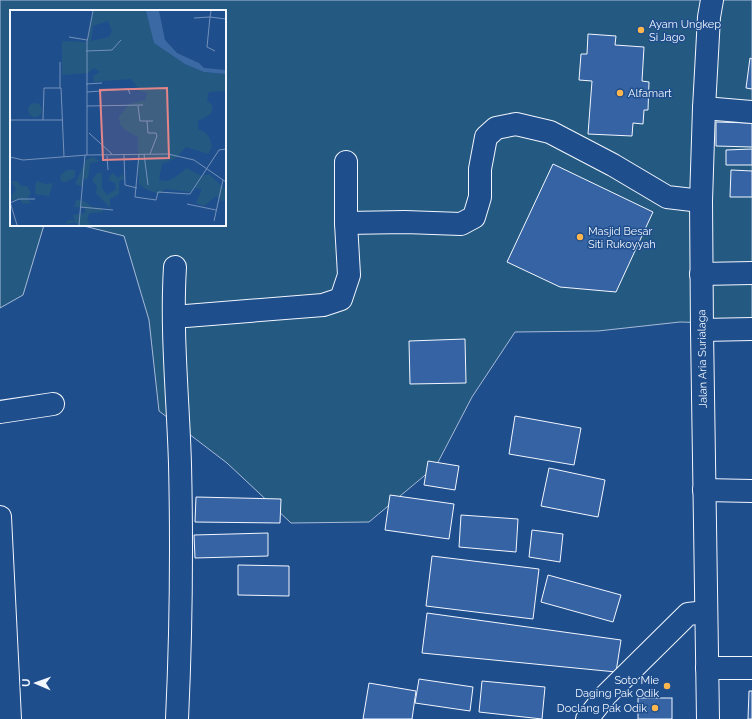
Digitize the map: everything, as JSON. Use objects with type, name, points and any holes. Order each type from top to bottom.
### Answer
[{"type":"street","name":"Jalan Aria Surialaga","points":[[708,719],[701,201],[704,108],[709,17],[712,0]]},
{"type":"street","points":[[704,108],[752,112]]},
{"type":"street","points":[[346,224],[405,222],[461,224],[474,217],[480,197],[480,169],[486,137],[496,128],[516,124],[550,132],[613,165],[667,197],[701,201]]},
{"type":"street","points":[[186,316],[323,304],[341,299],[349,275],[346,224],[346,162]]},
{"type":"street","points":[[175,267],[173,299],[180,463],[182,569],[177,719]]},
{"type":"street","points":[[701,274],[752,273]]},
{"type":"street","points":[[702,330],[752,329]]},
{"type":"street","points":[[0,412],[53,404]]},
{"type":"street","points":[[704,490],[752,491]]},
{"type":"street","points":[[0,517],[10,719]]},
{"type":"street","points":[[587,719],[606,695],[688,614],[706,612]]},
{"type":"street","points":[[708,668],[752,668]]},
{"type":"shaded area","points":[[0,0],[752,0],[752,324],[680,322],[598,331],[515,332],[472,397],[436,466],[369,522],[291,523],[227,463],[159,411],[149,320],[124,236],[84,226],[226,226],[226,10],[10,10],[10,226],[44,226],[23,295],[0,308]]},
{"type":"building","name":"Alfamart","points":[[588,34],[616,36],[615,45],[644,47],[642,81],[649,82],[648,110],[644,110],[643,124],[633,123],[632,136],[588,134],[592,81],[579,80],[581,54],[587,54]]},
{"type":"building","points":[[750,58],[752,59],[752,89],[746,88]]},
{"type":"building","points":[[716,122],[752,123],[752,147],[716,146]]},
{"type":"building","points":[[752,149],[752,165],[726,165],[726,150]]},
{"type":"building","name":"Masjid Besar Siti Rukoyyah","points":[[553,164],[653,212],[616,292],[560,287],[507,262]]},
{"type":"building","points":[[731,170],[752,171],[752,197],[730,197]]},
{"type":"building","points":[[465,339],[466,383],[410,384],[409,341]]},
{"type":"building","points":[[515,416],[581,428],[574,465],[509,454]]},
{"type":"building","points":[[428,461],[459,466],[455,490],[424,485]]},
{"type":"building","points":[[549,468],[605,480],[598,517],[541,506]]},
{"type":"building","points":[[390,495],[454,504],[449,539],[385,530]]},
{"type":"building","points":[[196,497],[281,499],[280,523],[195,522]]},
{"type":"building","points":[[461,515],[518,519],[516,552],[459,547]]},
{"type":"building","points":[[532,530],[563,534],[560,562],[529,557]]},
{"type":"building","points":[[268,533],[268,556],[195,558],[194,535]]},
{"type":"building","points":[[432,556],[539,569],[533,619],[426,606]]},
{"type":"building","points":[[238,565],[289,566],[289,596],[238,595]]},
{"type":"building","points":[[548,575],[621,595],[613,622],[541,602]]},
{"type":"building","points":[[427,613],[621,640],[616,672],[422,653]]},
{"type":"building","points":[[419,679],[473,687],[470,711],[415,703]]},
{"type":"building","points":[[482,681],[545,687],[542,719],[479,712]]},
{"type":"building","points":[[369,683],[416,691],[412,719],[363,719]]},
{"type":"building","points":[[749,691],[752,691],[752,719],[748,719]]},
{"type":"building","name":"Doclang Pak Odik","points":[[638,698],[672,698],[672,719],[638,719]]},
{"type":"place","name":"Ayam Ungkep Si Jago","points":[[641,30]]},
{"type":"place","name":"Alfamart","points":[[620,93]]},
{"type":"place","name":"Masjid Besar Siti Rukoyyah","points":[[580,237]]},
{"type":"place","name":"Soto Mie Daging Pak Odik","points":[[667,686]]},
{"type":"place","name":"Doclang Pak Odik","points":[[655,708]]}]
